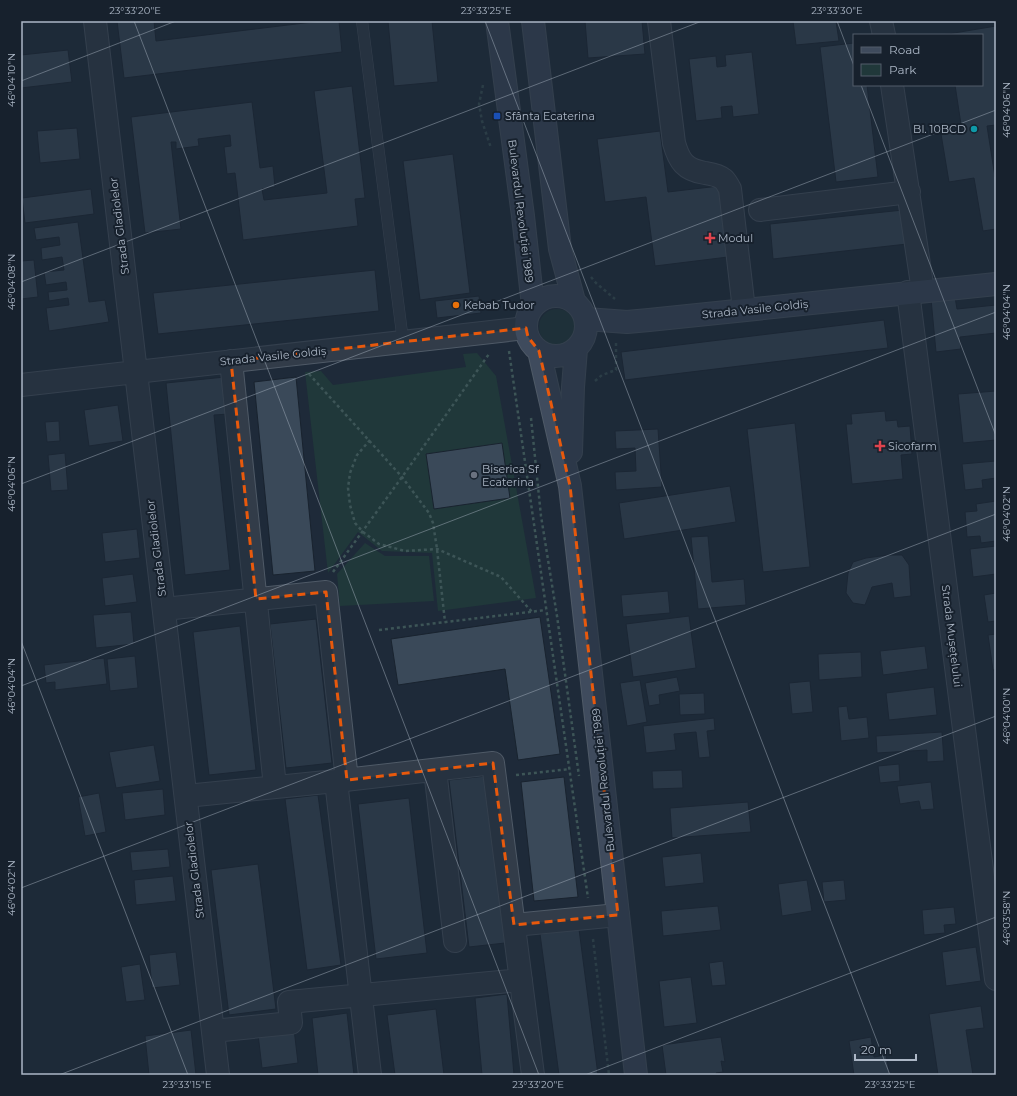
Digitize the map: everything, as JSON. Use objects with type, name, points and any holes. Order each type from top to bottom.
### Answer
[{"type":"main road","name":"Bulevardul Revoluției 1989","points":[[497,21],[523,216],[533,306]]},
{"type":"main road","points":[[533,21],[560,249],[574,301]]},
{"type":"main road","name":"Strada Vasile Goldiș","points":[[586,319],[627,322],[996,284]]},
{"type":"main road","points":[[557,295],[574,301],[584,312],[587,328],[582,342],[576,349],[568,354],[558,356],[548,355],[539,351],[528,337],[516,329],[526,320],[533,306],[548,296],[557,295]]},
{"type":"main road","name":"Bulevardul Revoluției 1989","points":[[570,486],[573,387],[576,349]]},
{"type":"main road","name":"Bulevardul Revoluției 1989","points":[[539,351],[570,486],[636,1075]]},
{"type":"street","name":"Strada Gladiolelor","points":[[95,21],[218,1075]]},
{"type":"street","points":[[659,21],[674,143],[677,156],[687,167],[699,172],[713,174],[723,179],[730,189],[744,310]]},
{"type":"street","points":[[882,21],[884,34]]},
{"type":"street","points":[[892,86],[909,192],[915,292]]},
{"type":"street","points":[[760,210],[909,192]]},
{"type":"street","name":"Strada Mușețelului","points":[[915,292],[996,979]]},
{"type":"street","name":"Strada Vasile Goldiș","points":[[21,386],[516,329]]},
{"type":"street","points":[[231,361],[275,787]]},
{"type":"street","points":[[164,609],[326,592],[361,996],[370,1075]]},
{"type":"street","points":[[186,796],[493,763],[533,1075]]},
{"type":"street","points":[[435,770],[455,941]]},
{"type":"street","points":[[514,925],[618,915]]},
{"type":"street","points":[[213,1031],[291,1023],[289,1002],[521,980]]},
{"type":"lane","points":[[362,21],[403,341]]},
{"type":"path","points":[[587,272],[596,283],[615,300]]},
{"type":"path","points":[[326,592],[327,581],[402,477],[516,329]]},
{"type":"path","points":[[516,329],[546,610],[591,917],[610,1075]]},
{"type":"path","points":[[592,384],[602,375],[616,370],[616,339]]},
{"type":"path","points":[[291,354],[370,440],[402,477],[429,513],[433,523],[437,549],[445,622]]},
{"type":"path","points":[[531,418],[541,516],[557,616],[579,776]]},
{"type":"path","points":[[370,440],[357,455],[350,474],[348,488],[350,505],[355,523],[363,532],[379,544],[405,551],[437,549],[501,577],[532,612]]},
{"type":"path","points":[[379,630],[546,610]]},
{"type":"path","points":[[495,778],[570,769]]},
{"type":"highlighted area","points":[[526,328],[528,337],[539,351],[570,486],[618,915],[514,925],[493,763],[347,780],[326,592],[256,599],[231,361]]},
{"type":"green space","points":[[557,309],[570,314],[575,327],[570,340],[557,345],[544,340],[539,327],[544,314]]},
{"type":"green space","points":[[477,353],[496,376],[536,598],[438,611],[432,553],[382,551],[358,532],[328,573],[305,372],[321,371],[333,385],[466,367],[463,354]]},
{"type":"green space","points":[[365,543],[385,556],[429,556],[434,601],[340,606],[337,574]]},
{"type":"building","points":[[117,21],[154,21],[156,41],[321,21],[339,21],[342,52],[124,78]]},
{"type":"building","points":[[388,21],[432,21],[438,82],[394,86]]},
{"type":"building","points":[[585,21],[642,21],[645,54],[588,58]]},
{"type":"building","points":[[793,21],[836,21],[839,41],[796,45]]},
{"type":"building","name":"Bl. 10BCD","points":[[996,26],[996,125],[987,126],[996,177],[996,229],[983,231],[974,178],[949,182],[941,134],[962,131],[955,86],[983,86],[983,34],[948,34]]},
{"type":"building","points":[[853,43],[853,86],[867,86],[878,177],[836,182],[820,47]]},
{"type":"building","points":[[68,50],[72,82],[21,88],[21,55]]},
{"type":"building","points":[[752,52],[759,114],[733,117],[732,106],[721,107],[722,118],[696,121],[689,59],[716,56],[717,67],[726,66],[725,55]]},
{"type":"building","points":[[352,86],[365,198],[355,199],[358,226],[243,240],[235,173],[227,174],[224,147],[231,146],[230,135],[198,139],[199,146],[176,149],[176,142],[171,142],[181,229],[145,233],[131,117],[252,102],[260,168],[273,166],[275,187],[262,189],[264,200],[327,193],[314,91]]},
{"type":"building","points":[[77,128],[80,159],[40,163],[37,131]]},
{"type":"building","points":[[660,131],[668,192],[719,186],[728,257],[655,266],[646,197],[605,202],[597,139]]},
{"type":"building","points":[[453,154],[470,293],[420,300],[403,161]]},
{"type":"building","points":[[91,189],[94,214],[25,223],[22,198]]},
{"type":"building","points":[[903,210],[907,244],[773,259],[770,224]]},
{"type":"building","points":[[78,222],[89,302],[105,300],[109,322],[49,331],[46,308],[69,305],[68,298],[49,301],[48,292],[67,290],[66,282],[46,285],[44,272],[64,270],[62,257],[42,260],[41,248],[60,245],[59,237],[36,240],[34,228]]},
{"type":"building","points":[[34,260],[38,297],[21,299],[21,261]]},
{"type":"building","points":[[375,270],[379,311],[158,334],[153,293]]},
{"type":"building","points":[[479,296],[481,313],[437,318],[435,301]]},
{"type":"building","points":[[955,297],[957,309],[996,305],[996,333],[960,337],[961,349],[936,352],[931,299]]},
{"type":"building","points":[[884,320],[888,348],[625,380],[621,352]]},
{"type":"building","points":[[225,377],[229,414],[214,415],[230,570],[185,575],[166,383]]},
{"type":"building","points":[[296,377],[315,571],[273,575],[254,382]]},
{"type":"building","points":[[996,391],[996,440],[963,443],[958,394]]},
{"type":"building","points":[[118,405],[123,441],[89,446],[84,410]]},
{"type":"building","points":[[885,411],[886,421],[897,420],[898,427],[910,426],[912,454],[901,455],[903,479],[852,484],[846,424],[852,424],[851,414]]},
{"type":"building","points":[[59,421],[60,441],[47,442],[45,422]]},
{"type":"building","points":[[795,423],[810,567],[763,572],[747,429]]},
{"type":"building","points":[[658,429],[662,487],[616,490],[615,472],[636,471],[635,448],[616,449],[615,431]]},
{"type":"building","points":[[502,443],[510,498],[434,509],[426,454]]},
{"type":"building","points":[[65,453],[68,490],[51,491],[48,455]]},
{"type":"building","points":[[996,461],[996,478],[982,480],[983,488],[965,490],[962,464]]},
{"type":"building","points":[[730,486],[736,522],[624,539],[619,503]]},
{"type":"building","points":[[996,501],[996,541],[981,543],[980,536],[967,537],[965,512],[977,511],[976,504]]},
{"type":"building","points":[[137,529],[140,558],[105,562],[102,533]]},
{"type":"building","points":[[708,536],[712,582],[744,579],[746,605],[698,609],[691,537]]},
{"type":"building","points":[[996,546],[996,574],[973,577],[970,549]]},
{"type":"building","points":[[902,555],[909,565],[911,596],[894,598],[892,583],[872,587],[865,605],[853,603],[846,593],[848,573],[853,562],[866,558]]},
{"type":"building","points":[[133,574],[137,602],[105,606],[102,578]]},
{"type":"building","points":[[668,591],[670,613],[623,617],[621,595]]},
{"type":"building","points":[[996,593],[996,621],[988,622],[984,595]]},
{"type":"building","points":[[131,612],[134,644],[96,648],[93,615]]},
{"type":"building","points":[[689,616],[696,668],[633,677],[626,624]]},
{"type":"building","points":[[540,617],[560,754],[518,760],[505,669],[398,685],[391,639]]},
{"type":"building","points":[[316,619],[332,763],[286,768],[270,624]]},
{"type":"building","points":[[240,626],[256,770],[209,775],[193,632]]},
{"type":"building","points":[[996,634],[996,670],[993,670],[988,635]]},
{"type":"building","points":[[925,646],[928,669],[883,675],[880,651]]},
{"type":"building","points":[[861,652],[862,677],[819,680],[818,654]]},
{"type":"building","points":[[135,656],[138,688],[110,691],[107,659]]},
{"type":"building","points":[[104,658],[107,684],[55,690],[55,682],[46,683],[44,665]]},
{"type":"building","points":[[677,677],[680,691],[659,695],[660,704],[649,706],[645,683]]},
{"type":"building","points":[[640,680],[647,722],[627,726],[620,683]]},
{"type":"building","points":[[810,681],[813,712],[792,714],[789,683]]},
{"type":"building","points":[[934,687],[937,715],[889,720],[886,693]]},
{"type":"building","points":[[704,693],[705,714],[680,715],[679,694]]},
{"type":"building","points":[[847,706],[849,719],[867,717],[869,738],[841,741],[838,707]]},
{"type":"building","points":[[714,718],[715,730],[707,731],[710,757],[699,758],[696,732],[674,734],[676,750],[646,753],[643,726]]},
{"type":"building","points":[[942,732],[944,761],[927,762],[927,750],[877,753],[876,736]]},
{"type":"building","points":[[154,745],[160,781],[116,788],[109,752]]},
{"type":"building","points":[[899,764],[900,781],[880,783],[878,766]]},
{"type":"building","points":[[682,770],[683,788],[653,789],[652,771]]},
{"type":"building","points":[[486,776],[505,943],[469,947],[449,780]]},
{"type":"building","points":[[564,777],[578,897],[534,901],[521,782]]},
{"type":"building","points":[[931,782],[934,809],[921,810],[919,801],[900,804],[897,786]]},
{"type":"building","points":[[163,789],[165,815],[125,820],[122,793]]},
{"type":"building","points":[[99,793],[106,832],[85,836],[78,797]]},
{"type":"building","points":[[318,795],[341,965],[307,970],[285,799]]},
{"type":"building","points":[[409,798],[427,953],[376,959],[358,804]]},
{"type":"building","points":[[748,802],[751,832],[672,838],[670,808]]},
{"type":"building","points":[[168,849],[170,867],[132,871],[130,852]]},
{"type":"building","points":[[701,853],[704,883],[665,887],[662,857]]},
{"type":"building","points":[[258,864],[276,1009],[229,1015],[211,870]]},
{"type":"building","points":[[173,876],[176,901],[136,905],[134,880]]},
{"type":"building","points":[[807,880],[812,911],[782,916],[778,884]]},
{"type":"building","points":[[844,880],[846,900],[824,902],[822,882]]},
{"type":"building","points":[[718,906],[721,930],[663,936],[661,911]]},
{"type":"building","points":[[954,907],[956,924],[944,925],[945,933],[924,935],[922,910]]},
{"type":"building","points":[[579,929],[598,1075],[559,1075],[540,934]]},
{"type":"building","points":[[976,947],[981,981],[946,986],[942,952]]},
{"type":"building","points":[[176,952],[180,985],[152,988],[149,955]]},
{"type":"building","points":[[723,961],[726,985],[712,986],[709,963]]},
{"type":"building","points":[[140,964],[145,1000],[126,1002],[121,967]]},
{"type":"building","points":[[691,977],[697,1023],[664,1027],[659,981]]},
{"type":"building","points":[[507,994],[514,1075],[482,1075],[475,998]]},
{"type":"building","points":[[981,1006],[984,1028],[966,1030],[973,1075],[938,1075],[929,1014]]},
{"type":"building","points":[[436,1009],[444,1075],[395,1075],[387,1015]]},
{"type":"building","points":[[347,1013],[354,1075],[318,1075],[312,1018]]},
{"type":"building","points":[[294,1029],[298,1063],[262,1068],[258,1034]]},
{"type":"building","points":[[191,1030],[196,1075],[149,1075],[145,1036]]},
{"type":"building","points":[[721,1037],[725,1062],[721,1061],[723,1072],[716,1073],[717,1075],[666,1075],[662,1045]]},
{"type":"building","points":[[871,1037],[874,1057],[886,1055],[890,1075],[854,1075],[849,1041]]},
{"type":"place","name":"Sfânta Ecaterina","points":[[497,116]]},
{"type":"place","name":"Bl. 10BCD","points":[[974,129]]},
{"type":"place","name":"Modul","points":[[710,238]]},
{"type":"place","name":"Kebab Tudor","points":[[456,305]]},
{"type":"place","name":"Sicofarm","points":[[880,446]]},
{"type":"place","name":"Biserica Sf Ecaterina","points":[[474,475]]}]
